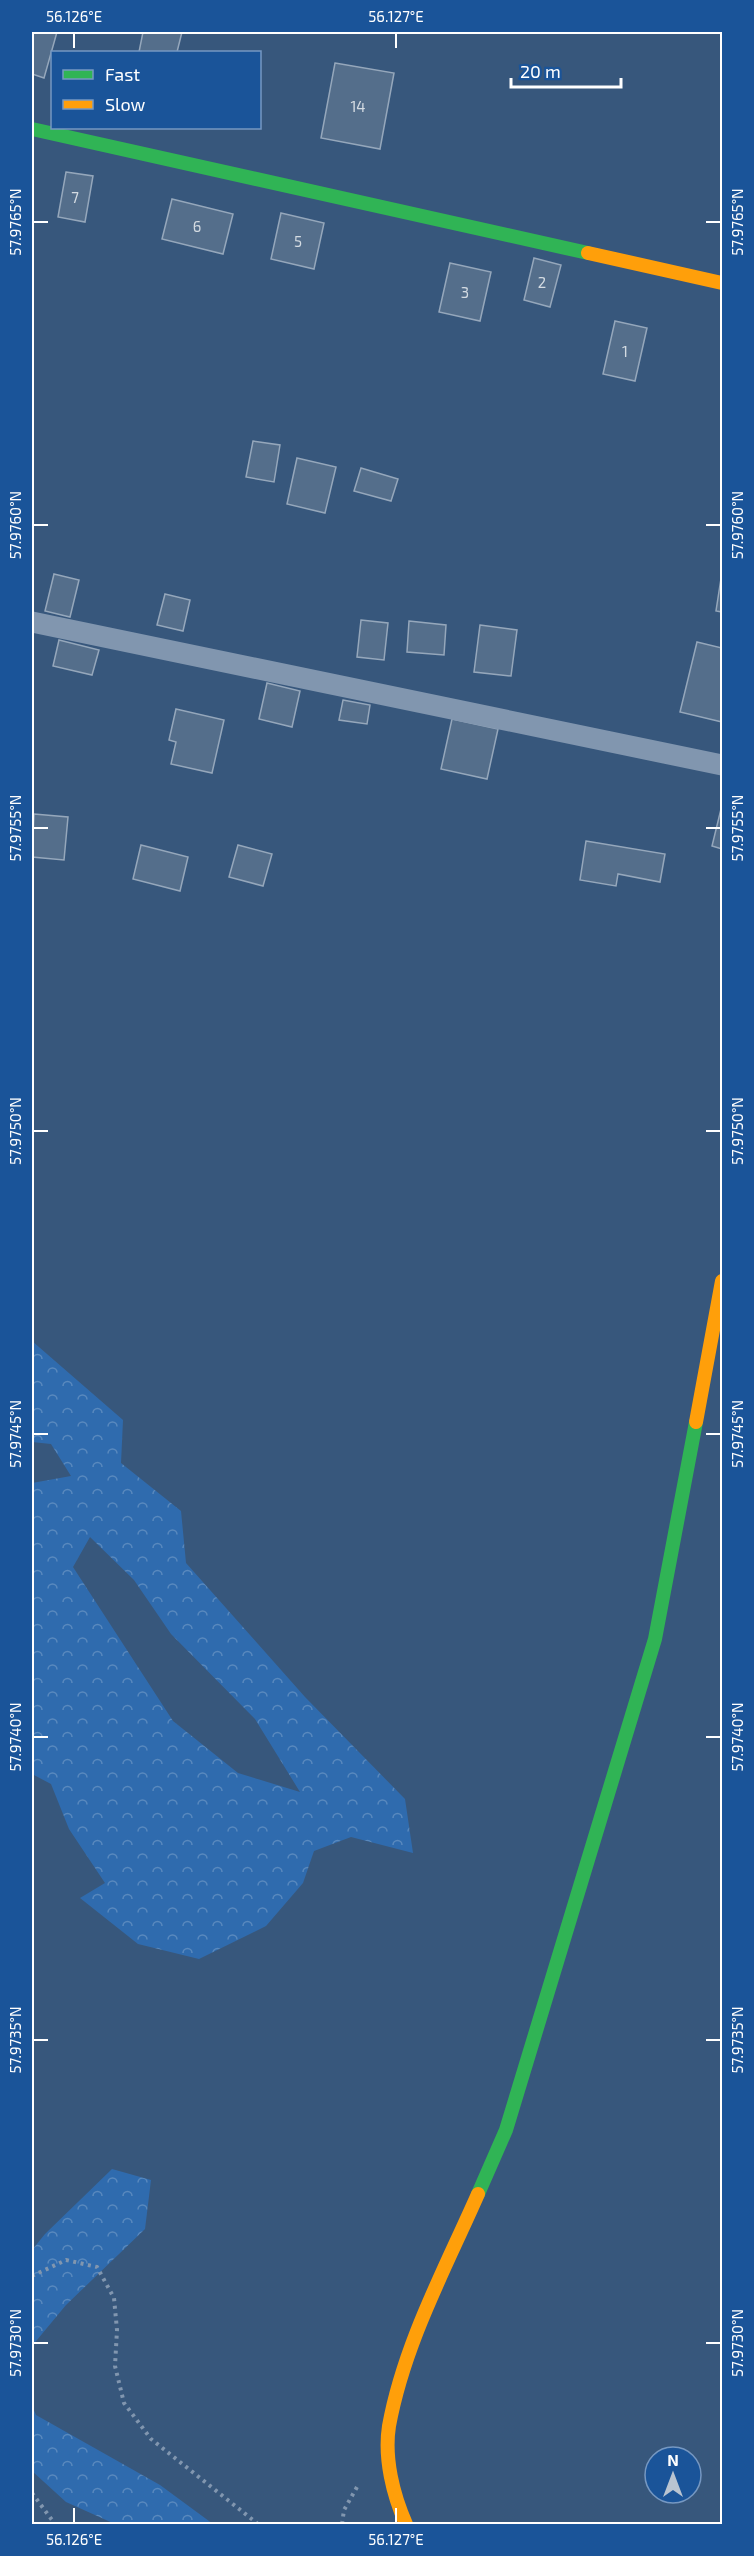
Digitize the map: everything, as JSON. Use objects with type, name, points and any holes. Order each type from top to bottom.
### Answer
[{"type":"street","points":[[32,129],[723,283]]},
{"type":"street","points":[[406,2524],[397,2504],[388,2466],[388,2427],[411,2346],[506,2130],[655,1639],[723,1281]]},
{"type":"lane","points":[[32,622],[723,765]]},
{"type":"path","points":[[32,2276],[66,2260],[97,2267],[114,2298],[117,2330],[115,2366],[124,2403],[151,2439],[258,2524]]},
{"type":"path","points":[[32,2493],[55,2524]]},
{"type":"green space","points":[[32,1341],[123,1420],[121,1463],[181,1511],[186,1563],[305,1697],[405,1799],[413,1853],[351,1837],[314,1851],[303,1883],[266,1926],[199,1959],[138,1944],[80,1898],[105,1883],[69,1829],[51,1784],[32,1774],[32,1483],[71,1476],[51,1444],[32,1442]],"holes":[[[90,1537],[134,1580],[171,1634],[255,1719],[300,1792],[238,1773],[173,1721],[73,1567]]]},
{"type":"green space","points":[[112,2169],[151,2180],[145,2229],[66,2305],[32,2346],[32,2250],[45,2234]]},
{"type":"green space","points":[[32,2406],[36,2415],[160,2485],[213,2524],[115,2524],[66,2502],[32,2471]]},
{"type":"building","points":[[32,32],[57,32],[44,78],[32,74]]},
{"type":"building","points":[[143,32],[182,32],[177,51],[139,51]]},
{"type":"building","points":[[335,63],[394,73],[380,149],[321,138]]},
{"type":"building","points":[[66,172],[93,176],[85,222],[58,217]]},
{"type":"building","points":[[172,199],[233,214],[223,254],[162,239]]},
{"type":"building","points":[[281,213],[324,223],[314,269],[271,259]]},
{"type":"building","points":[[534,258],[561,265],[550,307],[524,300]]},
{"type":"building","points":[[450,263],[491,272],[480,321],[439,312]]},
{"type":"building","points":[[615,321],[647,328],[635,381],[603,374]]},
{"type":"building","points":[[253,441],[280,445],[274,482],[246,477]]},
{"type":"building","points":[[297,458],[336,467],[325,513],[287,504]]},
{"type":"building","points":[[361,468],[398,479],[391,501],[354,491]]},
{"type":"building","points":[[722,572],[722,612],[716,611]]},
{"type":"building","points":[[54,574],[79,580],[70,617],[45,611]]},
{"type":"building","points":[[165,594],[190,600],[183,631],[157,625]]},
{"type":"building","points":[[361,620],[388,623],[384,660],[357,657]]},
{"type":"building","points":[[409,621],[446,625],[444,655],[407,652]]},
{"type":"building","points":[[480,625],[517,630],[511,676],[474,672]]},
{"type":"building","points":[[59,640],[99,650],[92,675],[53,666]]},
{"type":"building","points":[[697,642],[722,648],[722,722],[680,712]]},
{"type":"building","points":[[267,683],[300,691],[292,727],[259,719]]},
{"type":"building","points":[[343,700],[370,705],[367,724],[339,720]]},
{"type":"building","points":[[176,709],[224,720],[212,773],[171,764],[176,742],[169,740]]},
{"type":"building","points":[[452,719],[498,729],[487,779],[441,769]]},
{"type":"building","points":[[722,809],[722,849],[712,846]]},
{"type":"building","points":[[34,814],[68,817],[64,860],[32,857]]},
{"type":"building","points":[[586,841],[665,854],[660,882],[618,874],[616,886],[580,880]]},
{"type":"building","points":[[141,845],[188,857],[180,891],[133,879]]},
{"type":"building","points":[[238,845],[272,854],[263,886],[229,877]]},
{"type":"traffic: fast","points":[[32,129],[588,253]]},
{"type":"traffic: fast","points":[[478,2194],[506,2130],[655,1639],[696,1422]]},
{"type":"traffic: slow","points":[[588,253],[722,283]]},
{"type":"traffic: slow","points":[[696,1422],[722,1281]]},
{"type":"traffic: slow","points":[[406,2524],[391,2476],[388,2451],[389,2426],[415,2336],[478,2194]]}]
